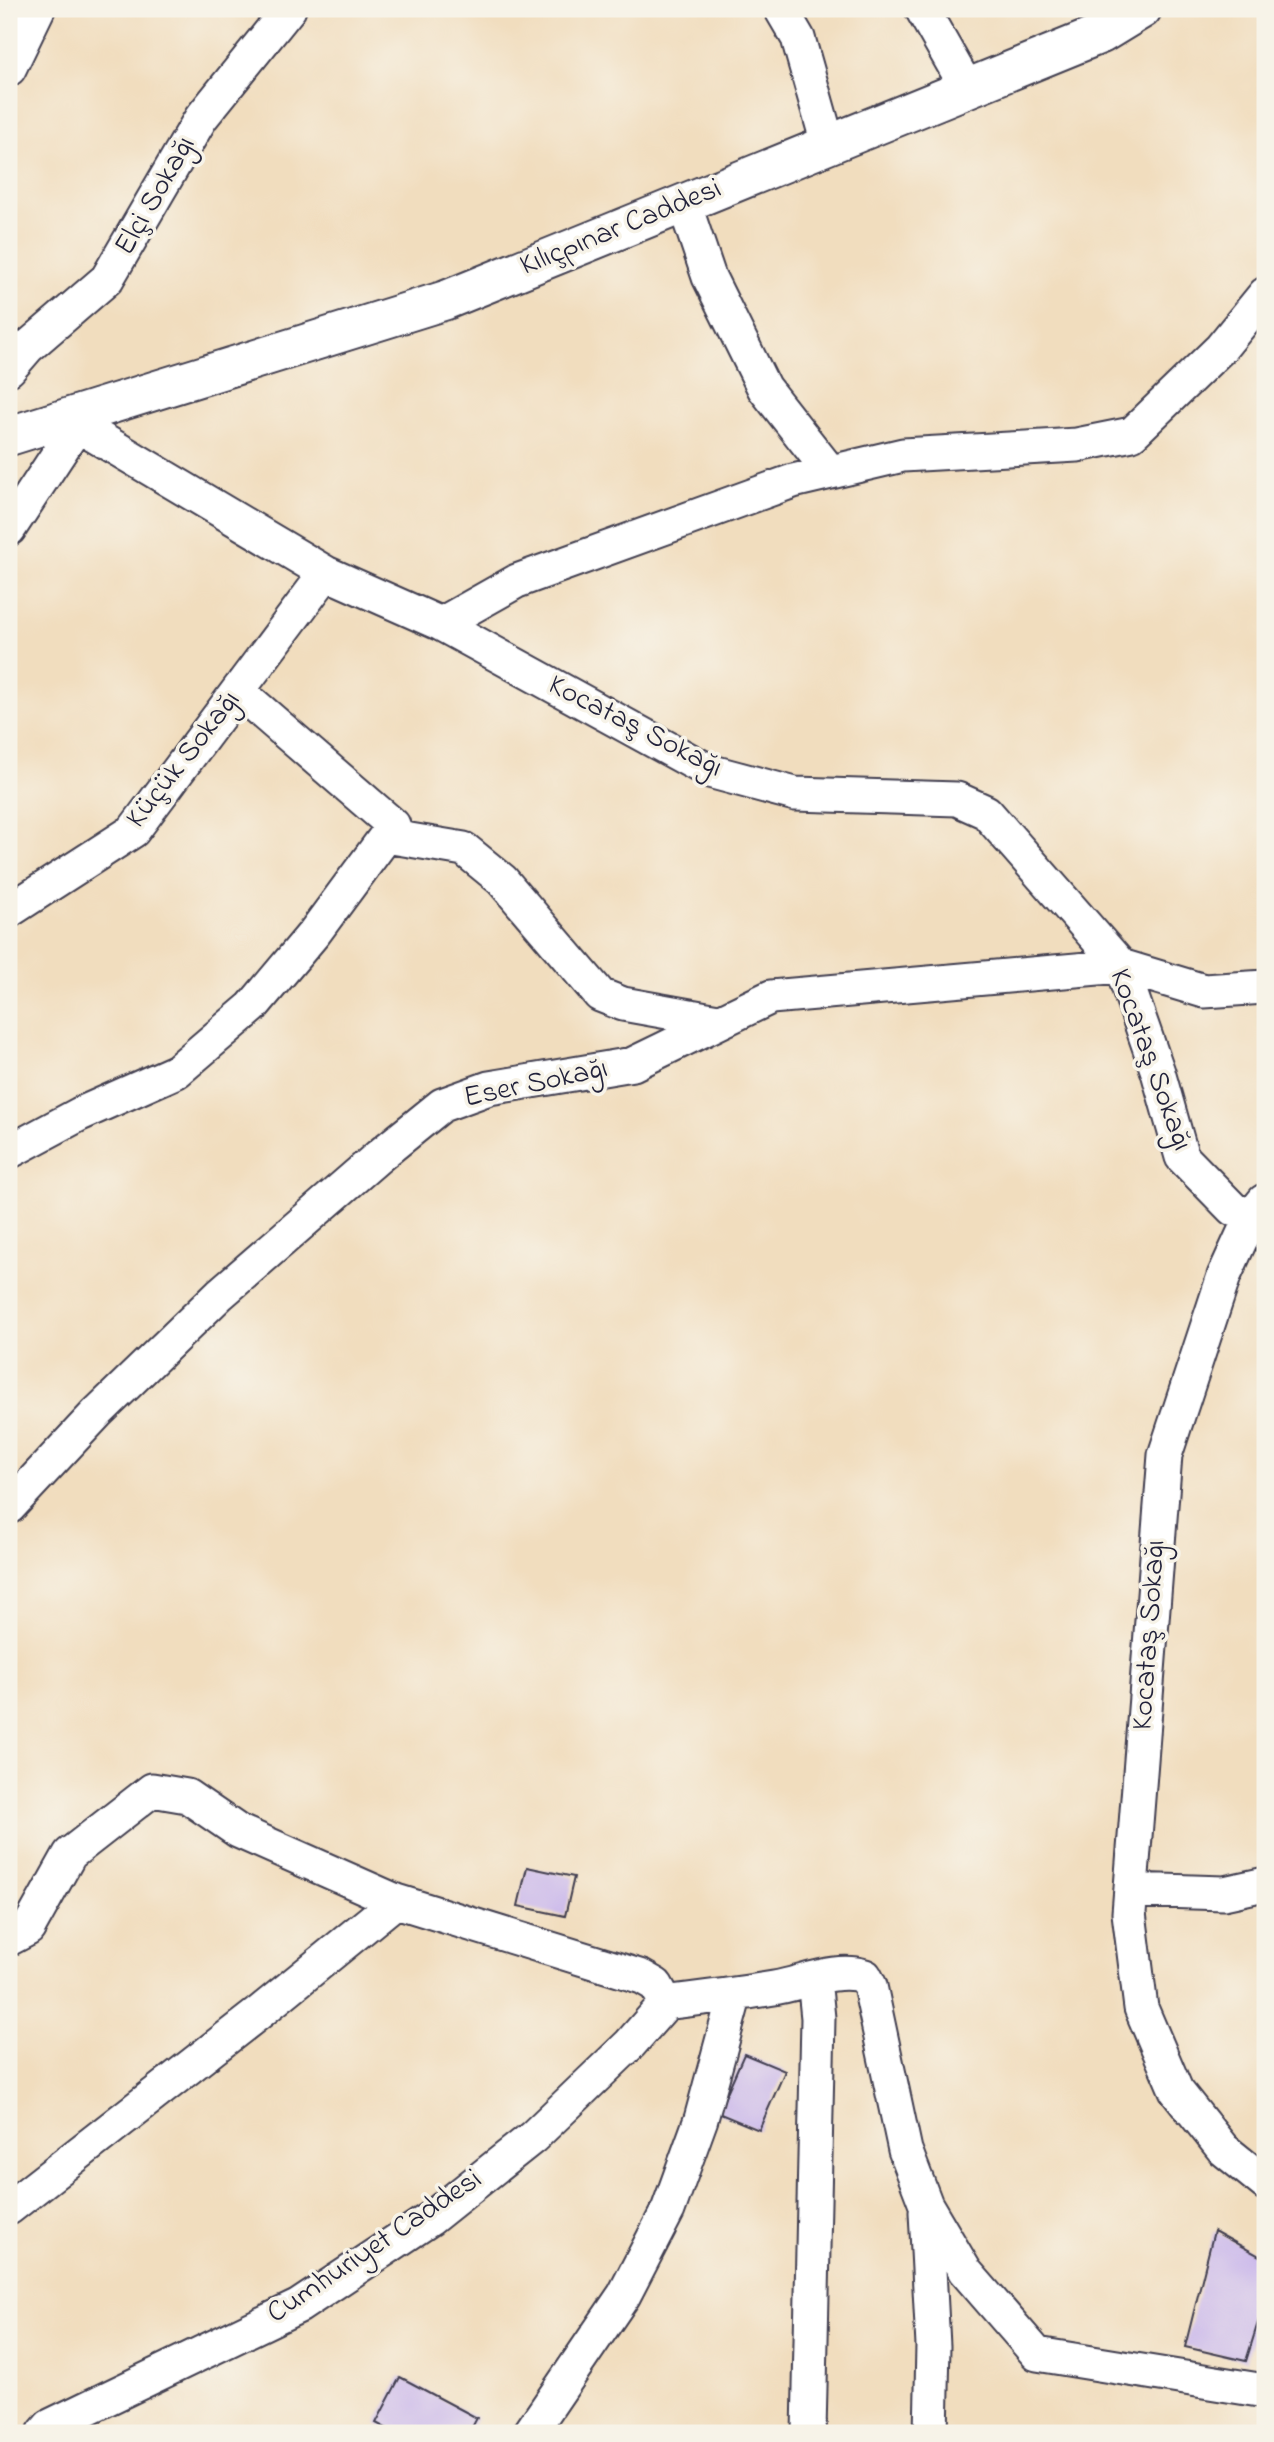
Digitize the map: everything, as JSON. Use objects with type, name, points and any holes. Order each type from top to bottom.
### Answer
[{"type":"street","points":[[9,69],[38,9]]},
{"type":"street","name":"Elçi Sokağı","points":[[9,369],[28,347],[107,279],[201,118],[289,9]]},
{"type":"street","points":[[781,9],[798,38],[828,144]]},
{"type":"street","points":[[922,9],[967,88]]},
{"type":"street","name":"Kılıçpınar Caddesi","points":[[9,436],[81,419],[446,299],[1101,34],[1142,9]]},
{"type":"street","points":[[684,203],[709,277],[764,388],[830,472]]},
{"type":"street","points":[[441,624],[517,582],[793,481],[902,455],[1077,445],[1132,434],[1221,348],[1265,294]]},
{"type":"street","points":[[9,529],[81,419]]},
{"type":"street","name":"Kocataş Sokağı","points":[[81,419],[326,573],[441,624],[709,771],[794,794],[957,799],[986,812],[1121,965],[1158,1072],[1182,1157],[1233,1209],[1261,1213],[1224,1276],[1164,1455],[1129,1913],[1141,2008],[1176,2090],[1223,2149],[1265,2183]]},
{"type":"street","name":"Küçük Sokağı","points":[[9,911],[133,831],[326,573]]},
{"type":"street","points":[[9,1152],[80,1114],[177,1071],[252,1007],[315,932],[393,825],[237,691]]},
{"type":"street","points":[[386,836],[464,849],[502,880],[600,995],[623,1004],[718,1021]]},
{"type":"street","points":[[1121,965],[1204,991],[1265,987]]},
{"type":"street","name":"Eser Sokağı","points":[[9,1507],[97,1413],[220,1294],[442,1105],[489,1088],[633,1063],[771,997],[1121,965]]},
{"type":"street","points":[[9,1939],[28,1929],[69,1854],[152,1790],[187,1796],[238,1831],[396,1901],[642,1976],[656,1985],[666,2003],[777,1988],[836,1972],[852,1972],[865,1976],[870,1986],[905,2150],[926,2206],[965,2271],[1037,2354],[1265,2391]]},
{"type":"street","points":[[1131,1890],[1224,1893],[1265,1884]]},
{"type":"street","points":[[9,2208],[260,2012],[396,1901]]},
{"type":"street","points":[[809,2433],[818,2018],[814,1979]]},
{"type":"street","points":[[530,2433],[625,2295],[668,2210],[701,2119],[735,1994]]},
{"type":"street","name":"Cumhuriyet Caddesi","points":[[44,2433],[50,2426],[299,2306],[430,2219],[533,2137],[630,2044],[666,2003]]},
{"type":"street","points":[[926,2206],[933,2346],[931,2433]]},
{"type":"building","points":[[527,1867],[574,1877],[565,1916],[518,1906]]},
{"type":"building","points":[[744,2054],[785,2071],[759,2130],[718,2113]]},
{"type":"building","points":[[1214,2231],[1265,2259],[1265,2300],[1246,2361],[1185,2347]]},
{"type":"building","points":[[400,2377],[477,2418],[469,2433],[395,2433],[376,2423]]}]
